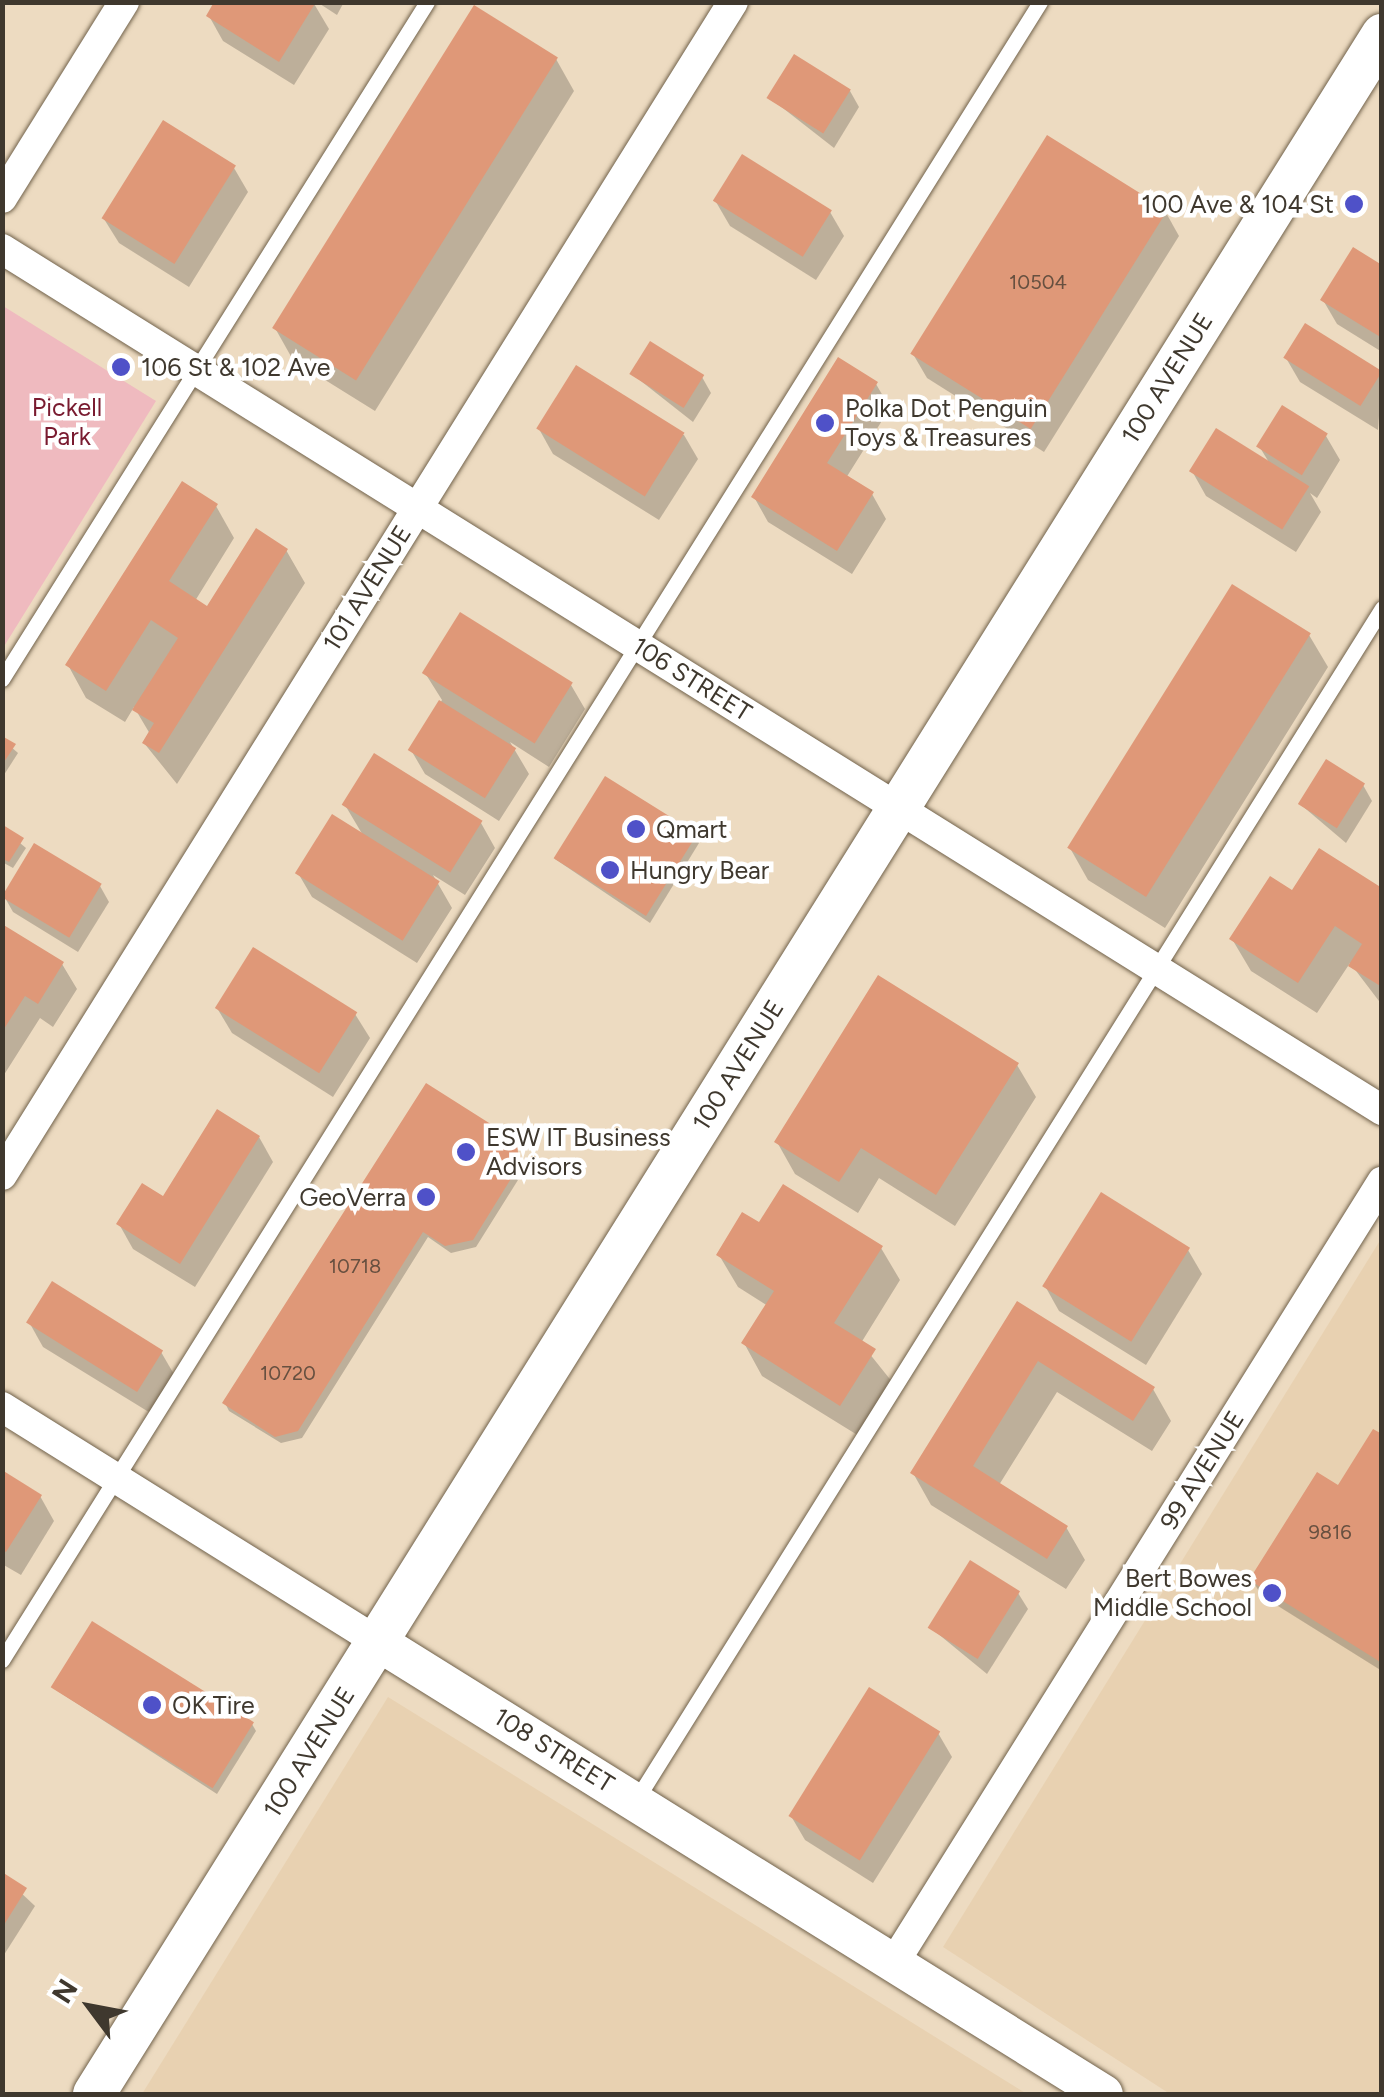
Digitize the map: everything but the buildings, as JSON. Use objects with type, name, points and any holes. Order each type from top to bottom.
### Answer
[{"type":"main road","name":"100 AVENUE","points":[[94,2094],[1382,35]]},
{"type":"street","points":[[2,198],[124,2]]},
{"type":"street","name":"101 AVENUE","points":[[2,1175],[732,2]]},
{"type":"street","name":"106 STREET","points":[[2,249],[1382,1110]]},
{"type":"street","name":"99 AVENUE","points":[[895,1961],[1382,1182]]},
{"type":"street","name":"108 STREET","points":[[2,1408],[895,1961],[1096,2092]]},
{"type":"lane","points":[[2,680],[428,2]]},
{"type":"lane","points":[[2,1660],[640,647],[1040,2]]},
{"type":"lane","points":[[636,1800],[1382,608]]},
{"type":"shaded area","name":"Bert Bowes Middle School","points":[[1381,1239],[1381,2094],[1170,2094],[943,1947]]},
{"type":"shaded area","points":[[388,1697],[1027,2094],[142,2094]]},
{"type":"green space","name":"Pickell Park","points":[[3,306],[156,401],[3,648]]},
{"type":"place","name":"100 Ave & 104 St","points":[[1354,204]]},
{"type":"place","name":"106 St & 102 Ave","points":[[121,367]]},
{"type":"place","name":"Polka Dot Penguin Toys & Treasures","points":[[825,423]]},
{"type":"place","name":"Qmart","points":[[636,829]]},
{"type":"place","name":"Hungry Bear","points":[[610,870]]},
{"type":"place","name":"ESW IT Business Advisors","points":[[466,1152]]},
{"type":"place","name":"GeoVerra","points":[[426,1197]]},
{"type":"place","name":"Bert Bowes Middle School","points":[[1272,1593]]},
{"type":"place","name":"OK Tire","points":[[152,1705]]}]
